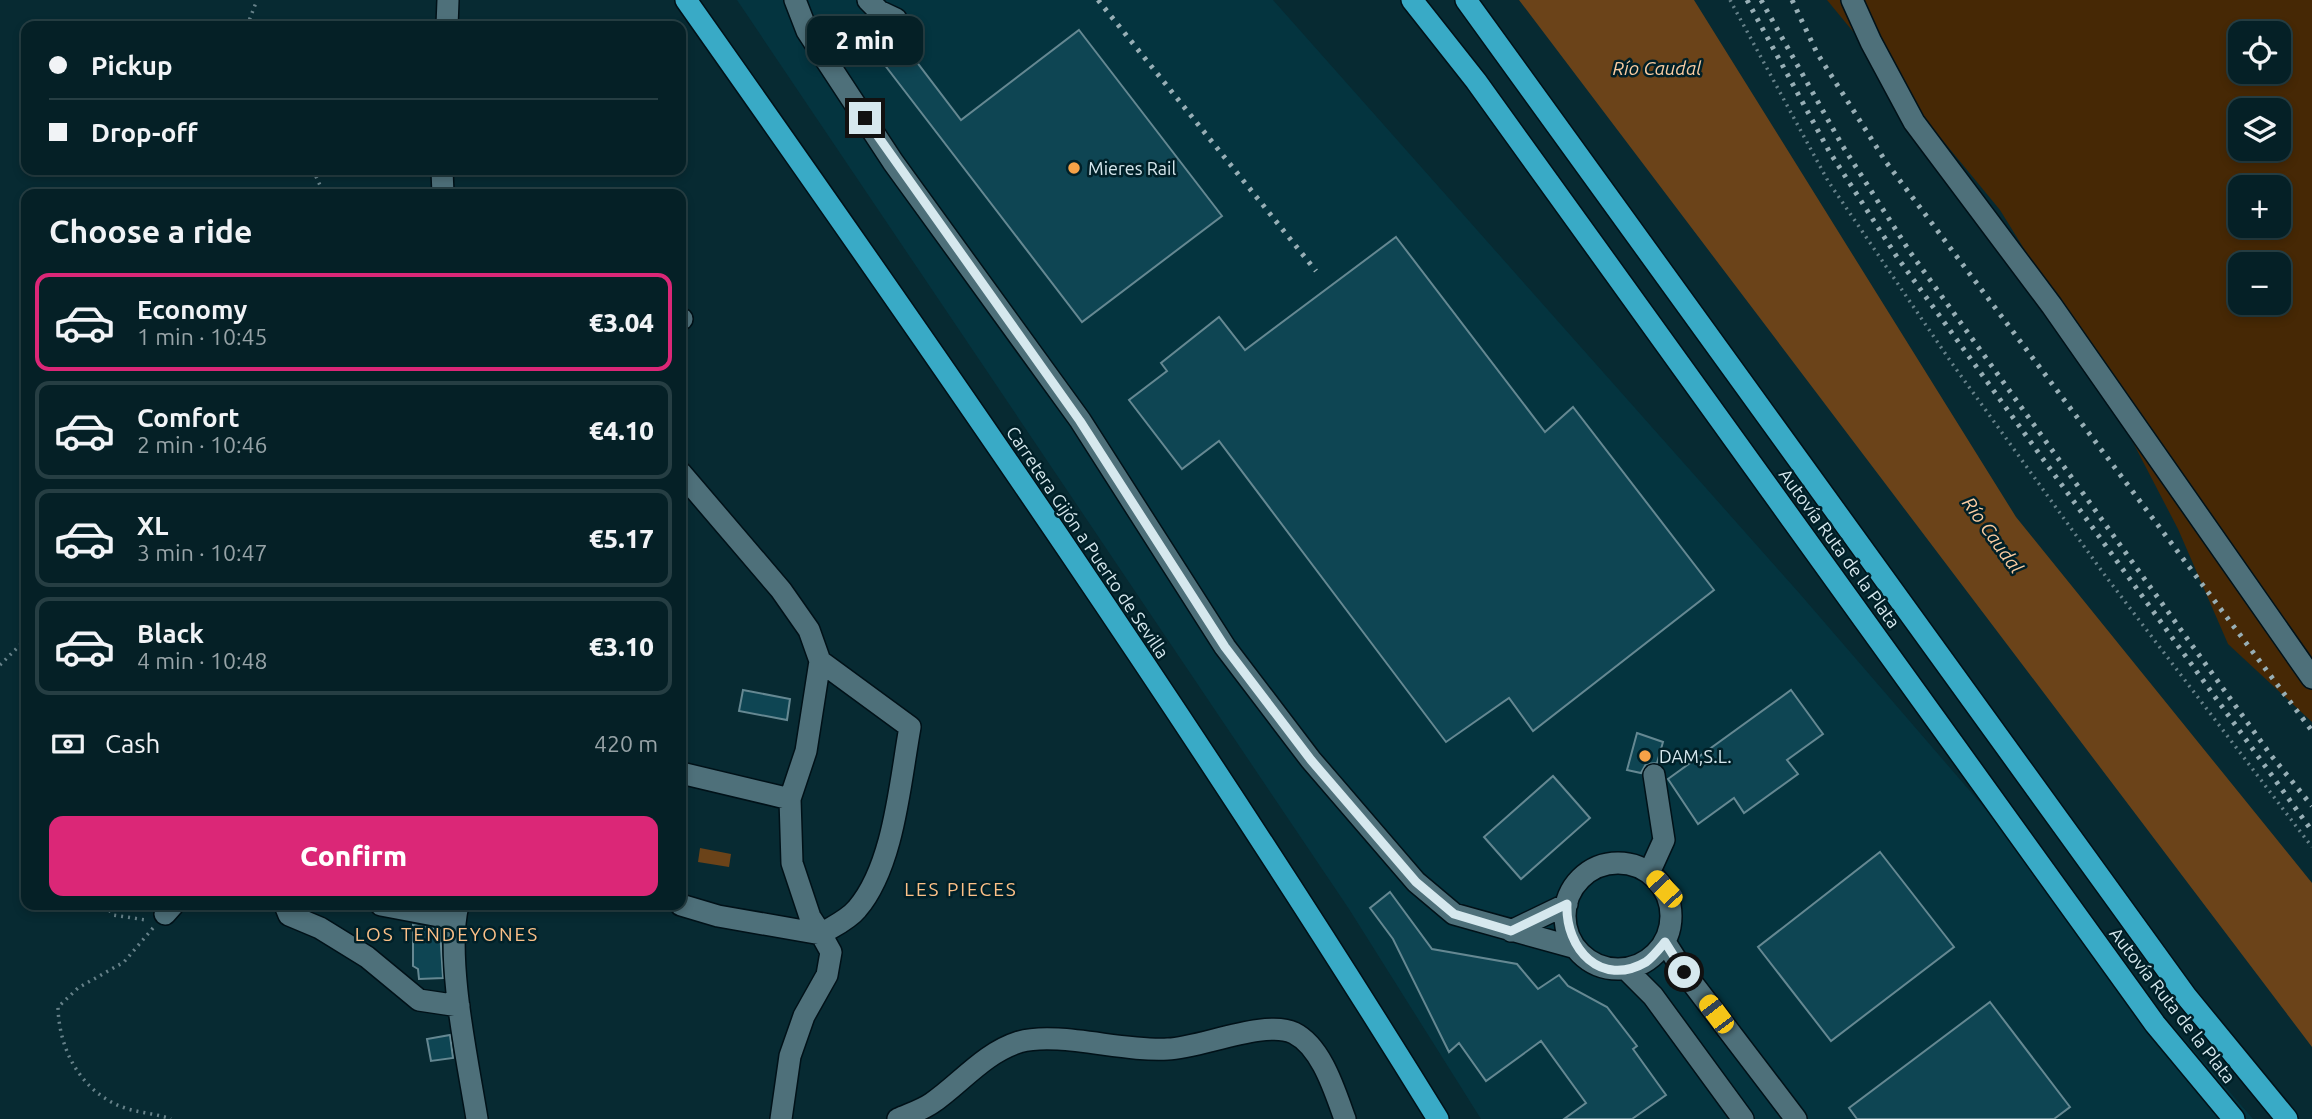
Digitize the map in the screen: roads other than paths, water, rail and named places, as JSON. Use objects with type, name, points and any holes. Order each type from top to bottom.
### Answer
[{"type":"highway","name":"Carretera Gijón a Puerto de Sevilla","points":[[686,0],[1093,588],[1325,936],[1438,1119]]},
{"type":"highway","name":"Autovía Ruta de la Plata","points":[[1412,0],[1476,81],[2155,1024],[2234,1119]]},
{"type":"highway","name":"Autovía Ruta de la Plata","points":[[1466,0],[2186,996],[2287,1119]]},
{"type":"street","points":[[447,21],[448,0]]},
{"type":"street","points":[[796,0],[807,31],[893,162],[1080,421],[1225,647],[1311,760],[1416,882],[1454,914],[1576,948]]},
{"type":"street","points":[[867,0],[879,11],[896,19]]},
{"type":"street","points":[[1852,0],[1914,122],[2052,306],[2312,678]]},
{"type":"street","points":[[686,478],[781,590],[809,630],[820,661],[806,751],[790,799],[792,863],[810,917],[831,952],[827,975],[804,1016],[790,1056],[781,1119]]},
{"type":"street","points":[[686,906],[718,916],[821,934],[856,912],[876,883],[893,821],[910,727],[820,661]]},
{"type":"street","points":[[686,774],[790,799]]},
{"type":"street","points":[[1650,873],[1664,840],[1654,775]]},
{"type":"street","points":[[1610,864],[1631,865],[1650,873],[1664,889],[1671,908],[1670,929],[1665,942],[1647,961],[1626,969],[1605,968],[1587,959],[1576,948],[1566,924],[1567,904],[1576,885],[1591,871],[1610,864]]},
{"type":"street","points":[[1511,931],[1567,904]]},
{"type":"street","points":[[287,910],[289,915],[320,928],[367,957],[419,1000],[459,1006]]},
{"type":"street","points":[[435,910],[456,912],[459,1006],[477,1119]]},
{"type":"street","points":[[1665,942],[1684,972],[1796,1119]]},
{"type":"street","points":[[1626,969],[1653,996],[1743,1119]]},
{"type":"street","points":[[898,1119],[930,1104],[996,1052],[1020,1042],[1051,1038],[1114,1048],[1169,1049],[1267,1030],[1293,1032],[1309,1046],[1333,1086],[1345,1119]]},
{"type":"water","name":"Río Caudal","points":[[1519,0],[1694,0],[2016,517],[2312,883],[2312,1047]]},
{"type":"water","points":[[700,848],[731,854],[729,867],[698,862]]},
{"type":"railway","points":[[1098,0],[1316,271]]},
{"type":"railway","points":[[1747,0],[1829,151],[1897,257],[2312,831]]},
{"type":"railway","points":[[1761,0],[1842,145],[1910,252],[2270,754],[2312,806]]},
{"type":"railway","points":[[1792,0],[1817,53],[1886,162],[2312,731]]},
{"type":"place","name":"Mieres Rail","points":[[1074,168]]},
{"type":"place","name":"DAM,S.L.","points":[[1645,756]]},
{"type":"district","name":"LES PIECES","points":[[961,889]]},
{"type":"district","name":"LOS TENDEYONES","points":[[447,934]]}]
